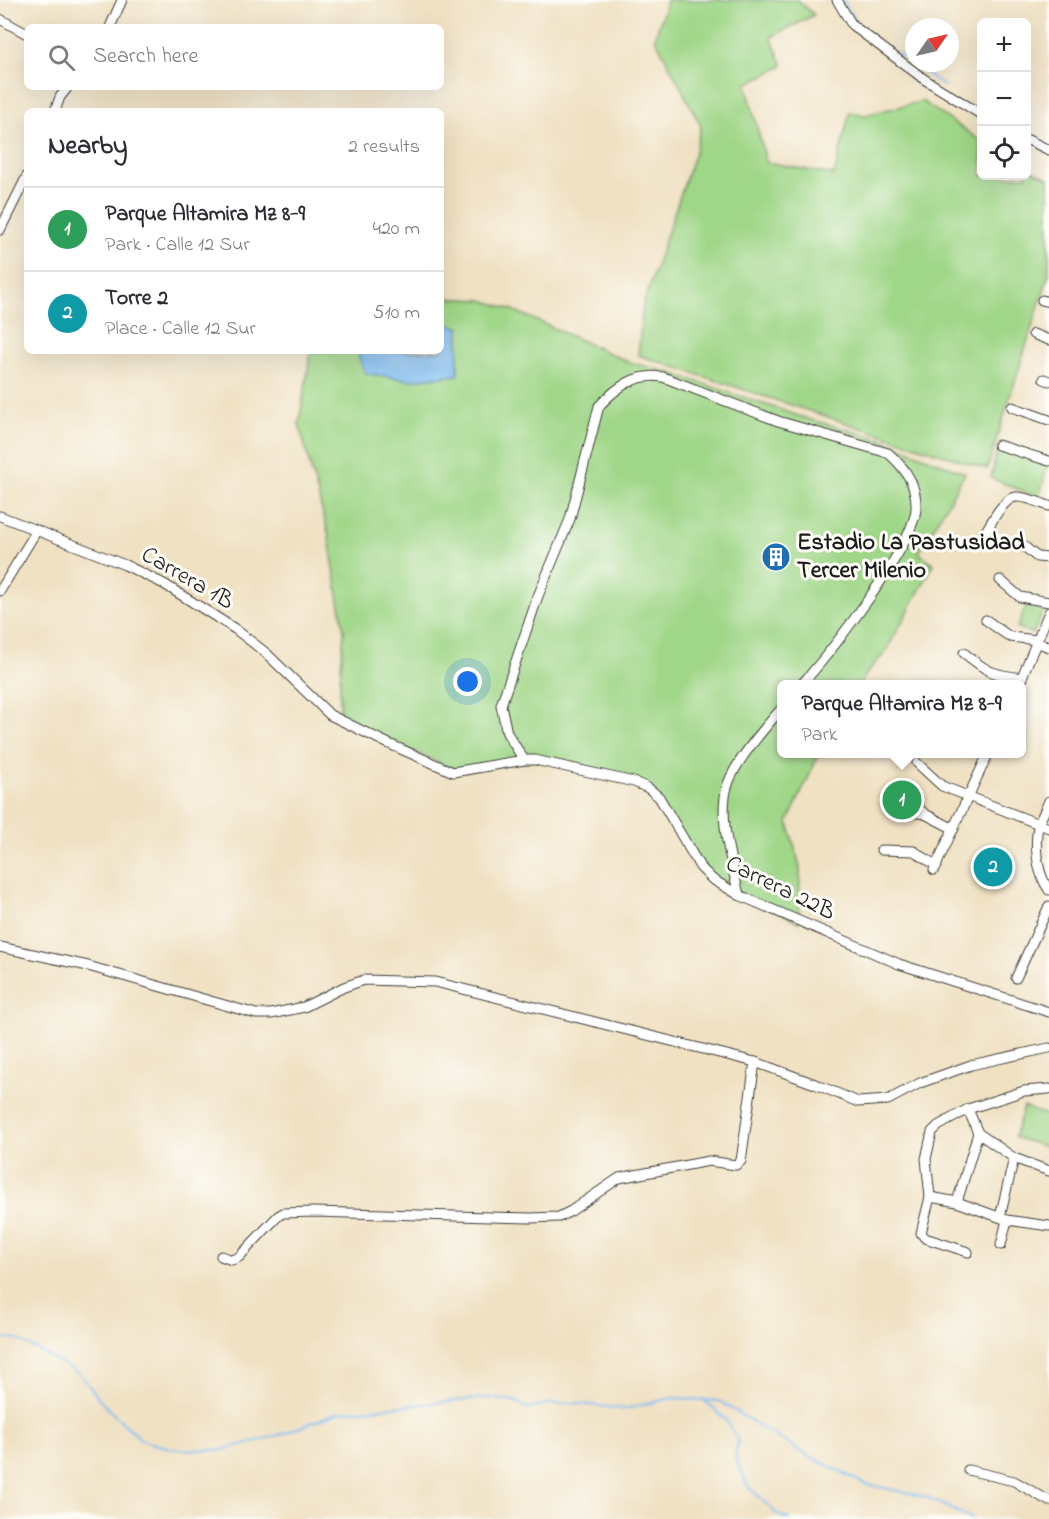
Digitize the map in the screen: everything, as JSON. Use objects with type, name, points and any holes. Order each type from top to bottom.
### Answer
[{"type":"street","points":[[111,24],[122,0]]},
{"type":"street","points":[[837,0],[852,25],[924,79],[977,113]]},
{"type":"street","points":[[0,19],[24,32]]},
{"type":"street","points":[[56,108],[66,90]]},
{"type":"street","points":[[1031,141],[1049,150]]},
{"type":"street","points":[[0,230],[24,182]]},
{"type":"street","points":[[1033,334],[1049,340]]},
{"type":"street","points":[[524,760],[507,733],[501,705],[538,596],[570,519],[599,406],[617,388],[636,378],[663,377],[778,421],[888,453],[900,463],[912,483],[916,495],[915,515],[898,553],[871,594],[805,680]]},
{"type":"street","points":[[1012,407],[1049,420]]},
{"type":"street","points":[[998,445],[1049,461]]},
{"type":"street","points":[[986,533],[1000,509],[1011,499],[1020,497],[1049,506]]},
{"type":"street","name":"Carrera 1B","points":[[0,516],[125,565],[198,604],[266,653],[330,715]]},
{"type":"street","points":[[0,591],[37,530]]},
{"type":"street","points":[[1020,543],[1037,557],[1049,558]]},
{"type":"street","points":[[1000,580],[1020,597],[1049,602]]},
{"type":"street","points":[[1021,680],[1049,612]]},
{"type":"street","points":[[986,620],[1010,637],[1037,641],[1049,647]]},
{"type":"street","points":[[964,653],[993,674],[1017,680]]},
{"type":"street","points":[[739,895],[724,806],[728,784],[751,744],[777,714]]},
{"type":"street","name":"Carrera 22B","points":[[330,715],[447,771],[460,772],[535,760],[634,782],[648,788],[659,797],[700,867],[712,879],[739,895],[899,964],[1049,1012]]},
{"type":"street","points":[[881,850],[914,851],[936,868],[985,758]]},
{"type":"street","points":[[917,763],[942,786],[1044,827]]},
{"type":"street","points":[[900,790],[926,814],[954,829]]},
{"type":"street","points":[[1049,801],[1044,827],[1037,834],[1040,870],[1042,879],[1049,890]]},
{"type":"street","points":[[898,810],[926,814]]},
{"type":"street","points":[[1016,978],[1049,906]]},
{"type":"street","points":[[0,947],[88,966],[256,1014],[271,1014],[304,1007],[344,987],[364,980],[435,982],[755,1062],[815,1083],[858,1102],[888,1100],[920,1083],[971,1065],[1049,1048]]},
{"type":"street","points":[[221,1256],[232,1260],[239,1257],[274,1219],[283,1213],[559,1217],[572,1211],[619,1178],[709,1161],[736,1166],[741,1161],[744,1148],[755,1062]]},
{"type":"street","points":[[969,1252],[922,1236],[921,1233],[930,1197],[926,1159],[932,1132],[947,1119],[968,1109],[1024,1091],[1049,1089]]},
{"type":"street","points":[[968,1109],[978,1133],[1014,1158],[1049,1170]]},
{"type":"street","points":[[957,1202],[978,1133]]},
{"type":"street","points":[[1001,1245],[1003,1218],[1014,1158]]},
{"type":"street","points":[[930,1197],[957,1202],[1003,1218],[1049,1226]]},
{"type":"street","points":[[968,1470],[1014,1481],[1049,1500]]},
{"type":"green space","points":[[667,0],[798,0],[814,15],[771,37],[783,66],[746,84],[766,162],[834,175],[850,112],[865,115],[922,101],[977,138],[977,180],[1031,180],[1031,170],[1049,178],[1049,274],[987,469],[638,355],[643,305],[694,155],[701,126],[655,38]]},
{"type":"green space","points":[[444,298],[482,300],[513,310],[629,362],[668,372],[808,419],[881,439],[965,473],[919,553],[934,564],[885,653],[863,680],[777,680],[777,758],[817,758],[788,822],[800,867],[799,922],[712,879],[648,788],[535,760],[460,772],[337,718],[340,708],[344,631],[328,532],[299,424],[311,354],[444,354]]},
{"type":"green space","points":[[998,446],[1048,463],[1039,498],[991,478]]},
{"type":"green space","points":[[1028,602],[1044,609],[1033,634],[1017,627]]},
{"type":"green space","points":[[1024,1107],[1049,1116],[1049,1148],[1014,1137]]},
{"type":"water","points":[[444,324],[459,327],[458,375],[409,380],[365,373],[359,354],[444,354]]},
{"type":"waterway","points":[[843,0],[859,25]]},
{"type":"waterway","points":[[897,53],[944,86]]},
{"type":"waterway","points":[[0,1338],[17,1339],[80,1374],[105,1406],[143,1441],[174,1449],[222,1450],[279,1435],[340,1412],[486,1398],[515,1401],[526,1408],[574,1403],[625,1409],[672,1398],[719,1401],[803,1453],[865,1484],[927,1497],[972,1519]]},
{"type":"waterway","points":[[703,1399],[726,1420],[738,1440],[735,1457],[747,1485],[778,1515],[789,1519]]},
{"type":"place","name":"Estadio La Pastusidad Tercer Milenio","points":[[776,557]]},
{"type":"place","name":"Parque Altamira Mz 8-9","points":[[902,800]]},
{"type":"place","name":"Torre 2","points":[[993,867]]}]
